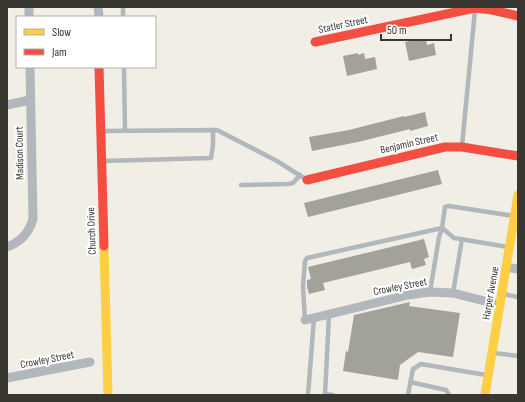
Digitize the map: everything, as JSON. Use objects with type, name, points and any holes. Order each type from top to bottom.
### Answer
[{"type":"street","name":"Statler Street","points":[[315,42],[475,8],[518,16]]},
{"type":"street","name":"Madison Court","points":[[7,247],[18,242],[25,236],[33,219],[30,68]]},
{"type":"street","name":"Church Drive","points":[[99,68],[108,395]]},
{"type":"street","points":[[7,105],[30,100]]},
{"type":"street","name":"Benjamin Street","points":[[303,177],[445,147],[462,147],[518,156]]},
{"type":"street","name":"Harper Avenue","points":[[485,395],[518,194]]},
{"type":"street","points":[[506,267],[518,269]]},
{"type":"street","name":"Crowley Street","points":[[305,320],[408,295],[430,292],[453,293],[500,305]]},
{"type":"street","name":"Crowley Street","points":[[7,378],[90,362]]},
{"type":"lane","points":[[462,147],[475,8]]},
{"type":"lane","points":[[124,68],[125,130]]},
{"type":"lane","points":[[100,130],[217,130],[303,177]]},
{"type":"lane","points":[[101,161],[211,158],[213,130]]},
{"type":"lane","points":[[241,185],[288,184],[303,177]]},
{"type":"lane","points":[[430,292],[445,207],[449,206],[514,216]]},
{"type":"lane","points":[[442,228],[454,238],[509,247]]},
{"type":"lane","points":[[305,320],[303,287],[305,261],[307,258],[442,228]]},
{"type":"lane","points":[[453,293],[462,239]]},
{"type":"lane","points":[[502,294],[518,297]]},
{"type":"lane","points":[[330,314],[325,394],[333,395]]},
{"type":"lane","points":[[308,395],[314,318]]},
{"type":"lane","points":[[492,352],[518,356]]},
{"type":"lane","points":[[408,395],[413,369],[421,364],[488,376]]},
{"type":"lane","points":[[410,382],[446,390],[449,395]]},
{"type":"building","points":[[426,39],[427,45],[434,43],[436,55],[409,61],[405,42]]},
{"type":"building","points":[[358,53],[358,55],[364,53],[365,59],[375,57],[377,69],[347,76],[343,56]]},
{"type":"building","points":[[425,112],[428,126],[312,151],[309,137],[349,130]]},
{"type":"building","points":[[438,170],[442,184],[308,217],[304,203]]},
{"type":"building","points":[[424,239],[429,257],[424,259],[426,265],[412,269],[410,262],[323,283],[325,290],[309,294],[307,280],[311,279],[308,267]]},
{"type":"building","points":[[410,302],[409,306],[460,313],[453,357],[418,352],[400,365],[398,380],[343,371],[346,351],[348,352],[354,315]]},
{"type":"traffic: slow","points":[[485,395],[518,195]]},
{"type":"traffic: slow","points":[[104,246],[108,395]]},
{"type":"traffic: jam","points":[[315,42],[475,8],[518,16]]},
{"type":"traffic: jam","points":[[99,68],[104,246]]},
{"type":"traffic: jam","points":[[307,180],[445,147],[462,147],[518,156]]}]
